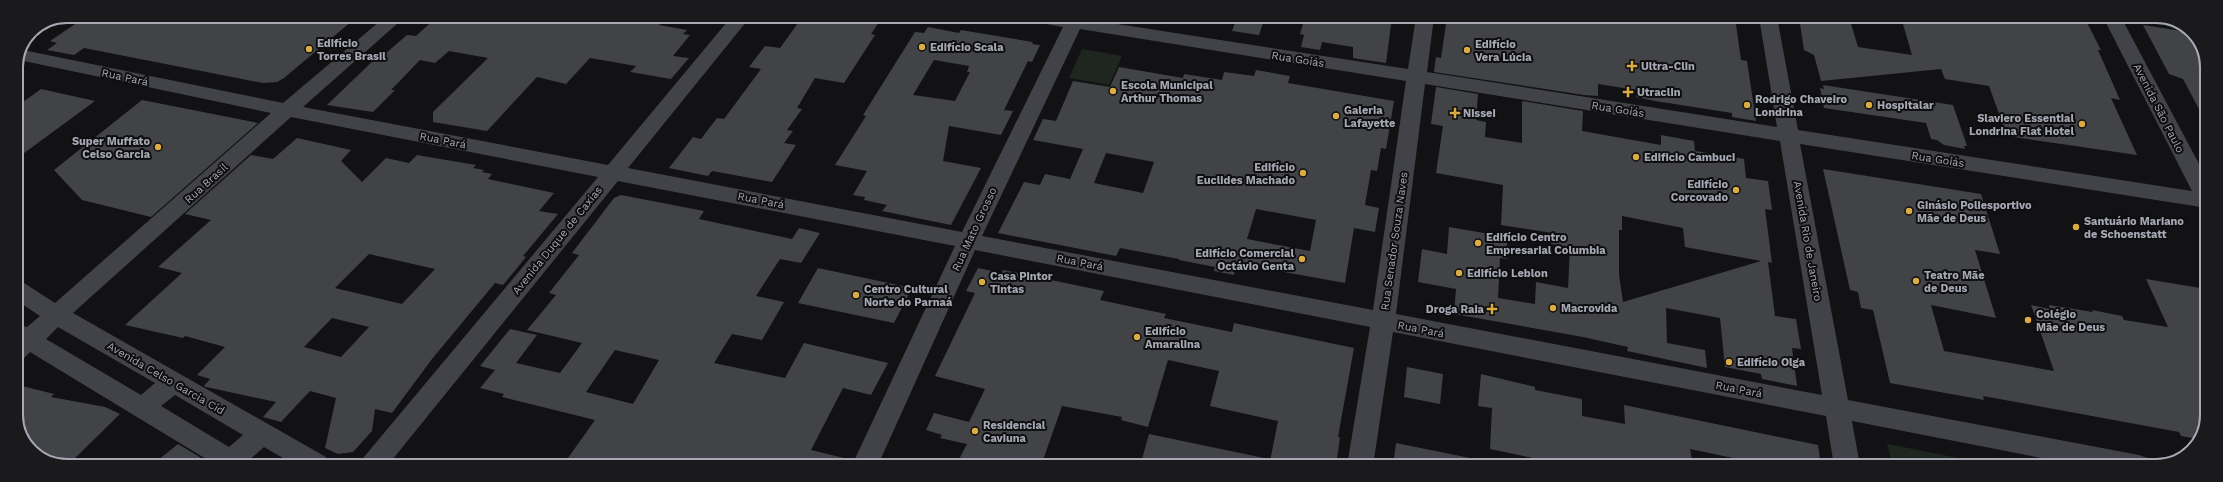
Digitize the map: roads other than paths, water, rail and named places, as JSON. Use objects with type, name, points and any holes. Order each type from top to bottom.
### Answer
[{"type":"street","name":"Rua Brasil","points":[[23,340],[57,315],[287,110],[389,23]]},
{"type":"street","name":"Avenida Duque de Caxias","points":[[378,459],[736,23]]},
{"type":"street","name":"Rua Mato Grosso","points":[[868,459],[969,240],[1075,23]]},
{"type":"street","name":"Rua Goiás","points":[[1094,23],[1417,78],[2200,199]]},
{"type":"street","name":"Rua Senador Souza Naves","points":[[1361,459],[1383,321],[1424,23]]},
{"type":"street","name":"Avenida Rio de Janeiro","points":[[1769,23],[1846,459]]},
{"type":"street","name":"Avenida São Paulo","points":[[2115,23],[2200,187]]},
{"type":"street","name":"Rua Pará","points":[[25,56],[287,110],[2103,459]]},
{"type":"street","name":"Avenida Celso Garcia Cid","points":[[23,293],[57,315],[306,459]]},
{"type":"street","points":[[23,344],[142,408],[227,459]]},
{"type":"street","points":[[142,408],[173,382]]},
{"type":"street","points":[[238,459],[262,434]]},
{"type":"place","name":"Edifício Scala","points":[[922,47]]},
{"type":"place","name":"Edifício Torres Brasil","points":[[309,49]]},
{"type":"place","name":"Edifício Vera Lúcia","points":[[1467,50]]},
{"type":"place","name":"Ultra-Clin","points":[[1632,66]]},
{"type":"place","name":"Escola Municipal Arthur Thomas","points":[[1113,91]]},
{"type":"place","name":"Utraclin","points":[[1628,92]]},
{"type":"place","name":"Rodrigo Chaveiro Londrina","points":[[1747,105]]},
{"type":"place","name":"Hospitalar","points":[[1869,105]]},
{"type":"place","name":"Nissei","points":[[1455,113]]},
{"type":"place","name":"Galeria Lafayette","points":[[1336,116]]},
{"type":"place","name":"Slaviero Essential Londrina Flat Hotel","points":[[2082,124]]},
{"type":"place","name":"Super Muffato Celso Garcia","points":[[158,147]]},
{"type":"place","name":"Edificio Cambuci","points":[[1636,157]]},
{"type":"place","name":"Edifício Euclides Machado","points":[[1303,173]]},
{"type":"place","name":"Edifício Corcovado","points":[[1736,190]]},
{"type":"place","name":"Ginásio Poliesportivo Mãe de Deus","points":[[1909,211]]},
{"type":"place","name":"Santuário Mariano de Schoenstatt","points":[[2076,227]]},
{"type":"place","name":"Edifício Centro Empresarial Columbia","points":[[1478,243]]},
{"type":"place","name":"Edifício Comercial Octávio Genta","points":[[1302,259]]},
{"type":"place","name":"Edifício Leblon","points":[[1459,273]]},
{"type":"place","name":"Teatro Mãe de Deus","points":[[1916,281]]},
{"type":"place","name":"Casa Pintor Tintas","points":[[982,282]]},
{"type":"place","name":"Centro Cultural Norte do Parnaá","points":[[856,295]]},
{"type":"place","name":"Macrovida","points":[[1553,308]]},
{"type":"place","name":"Droga Raia","points":[[1492,309]]},
{"type":"place","name":"Colégio Mãe de Deus","points":[[2028,320]]},
{"type":"place","name":"Edifício Amaralina","points":[[1137,337]]},
{"type":"place","name":"Edifício Olga","points":[[1729,362]]},
{"type":"place","name":"Residencial Caviuna","points":[[975,431]]}]
